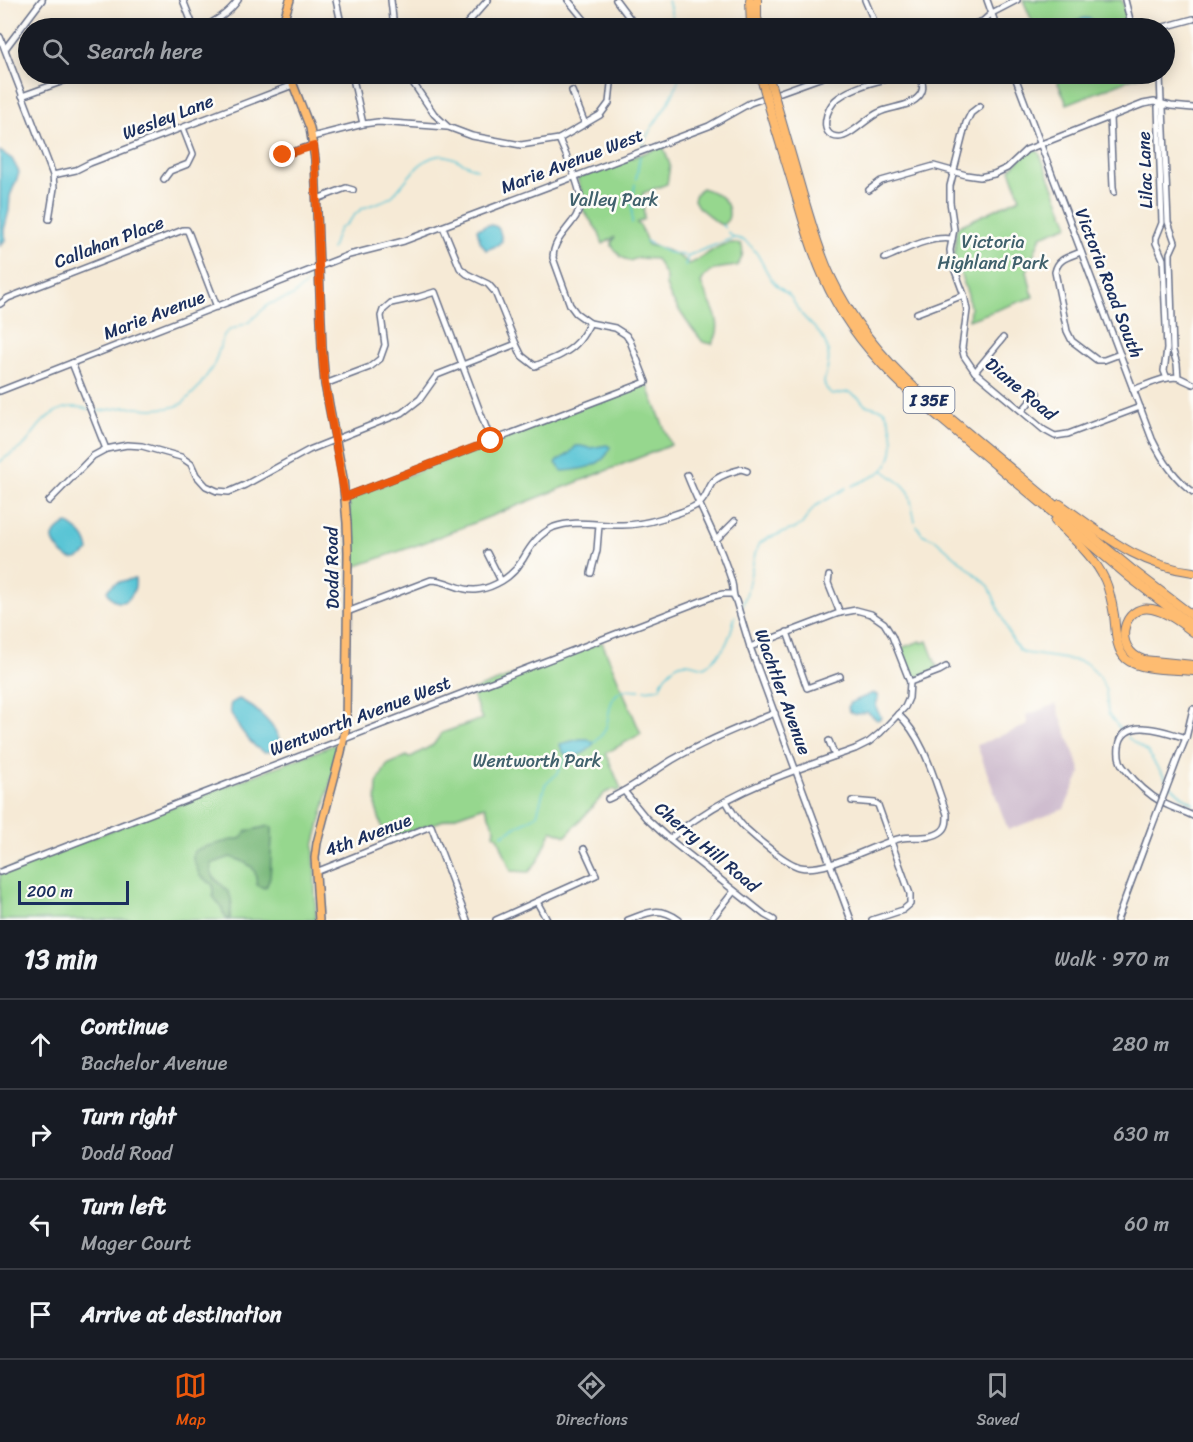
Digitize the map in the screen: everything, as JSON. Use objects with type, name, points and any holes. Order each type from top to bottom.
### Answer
[{"type":"highway","points":[[750,0],[751,18]]},
{"type":"highway","points":[[757,0],[758,18]]},
{"type":"highway","name":"I 35E","points":[[768,84],[807,233],[836,303],[858,337],[893,378],[1128,576],[1193,626]]},
{"type":"highway","name":"I 35E","points":[[772,104],[830,276],[864,332],[897,371],[920,393],[1134,572],[1193,616]]},
{"type":"highway","points":[[1019,474],[1132,554],[1156,564],[1193,572]]},
{"type":"highway","points":[[1020,486],[1097,565],[1110,594],[1117,641],[1127,659],[1136,665],[1146,667],[1193,671]]},
{"type":"highway","points":[[1193,632],[1162,613],[1146,609],[1138,611],[1131,617],[1125,627],[1124,639],[1129,650],[1138,658],[1193,665]]},
{"type":"main road","points":[[284,18],[290,0]]},
{"type":"main road","name":"Dodd Road","points":[[293,85],[307,119],[314,146],[325,384],[345,497],[348,552],[347,707],[344,739],[315,858],[319,920]]},
{"type":"street","points":[[28,18],[42,0]]},
{"type":"street","points":[[183,0],[190,18]]},
{"type":"street","points":[[219,18],[238,0]]},
{"type":"street","points":[[336,0],[340,18]]},
{"type":"street","points":[[391,0],[393,18]]},
{"type":"street","points":[[472,18],[488,0]]},
{"type":"street","points":[[568,0],[583,18]]},
{"type":"street","points":[[616,0],[630,18]]},
{"type":"street","points":[[865,0],[873,18]]},
{"type":"street","points":[[987,0],[994,18]]},
{"type":"street","points":[[986,18],[1017,0]]},
{"type":"street","points":[[1125,0],[1130,18]]},
{"type":"street","points":[[1175,24],[1193,19]]},
{"type":"street","points":[[5,49],[18,32]]},
{"type":"street","points":[[0,37],[53,175],[54,188],[49,219]]},
{"type":"street","points":[[22,96],[55,84]]},
{"type":"street","points":[[354,84],[363,124]]},
{"type":"street","points":[[414,84],[434,114],[448,127]]},
{"type":"street","points":[[312,137],[378,122],[448,127],[472,136],[521,145],[560,138],[600,115],[609,103],[611,84]]},
{"type":"street","name":"Marie Avenue West","points":[[319,267],[349,255],[404,241],[443,227],[709,126],[750,103],[803,84]]},
{"type":"street","points":[[869,84],[840,96],[832,102],[826,119],[826,129],[832,135],[841,137],[880,111],[902,106],[915,99],[921,94],[923,84]]},
{"type":"street","name":"Victoria Road South","points":[[1018,84],[1160,456],[1184,486],[1193,492]]},
{"type":"street","name":"Lilac Lane","points":[[1160,84],[1168,222],[1175,242],[1170,259],[1173,351],[1178,377]]},
{"type":"street","name":"Wesley Lane","points":[[53,175],[76,170],[293,85]]},
{"type":"street","points":[[572,91],[585,124]]},
{"type":"street","points":[[869,190],[881,181],[934,166],[980,177],[994,174],[1007,168],[1026,150],[1143,104],[1154,102],[1193,108]]},
{"type":"street","name":"Lilac Lane","points":[[1161,103],[1158,107],[1162,223],[1156,243],[1163,259],[1167,350],[1164,371],[1167,378]]},
{"type":"street","name":"Diane Road","points":[[980,106],[971,113],[966,123],[950,186],[954,229],[950,250],[951,260],[967,310],[962,348],[964,356],[975,372],[1044,430],[1055,436],[1068,434],[1140,407]]},
{"type":"street","points":[[1110,117],[1114,192]]},
{"type":"street","points":[[164,179],[170,171],[188,164],[193,154],[183,128]]},
{"type":"street","points":[[345,497],[646,382],[630,341],[622,332],[615,328],[590,323],[576,313],[570,305],[553,258],[556,243],[575,219],[580,195],[560,138]]},
{"type":"street","points":[[276,154],[283,155],[314,146]]},
{"type":"street","points":[[317,199],[346,188],[352,190]]},
{"type":"street","points":[[443,227],[460,268],[488,284],[495,292],[522,356],[535,366],[568,351],[577,343],[590,323]]},
{"type":"street","name":"Callahan Place","points":[[0,304],[8,297],[187,230],[217,307]]},
{"type":"street","points":[[885,258],[928,240],[939,237],[952,238]]},
{"type":"street","points":[[1081,252],[1062,259],[1056,266],[1055,272],[1066,331],[1072,341],[1097,360],[1120,354]]},
{"type":"street","name":"Marie Avenue","points":[[0,391],[319,267]]},
{"type":"street","points":[[325,384],[370,367],[380,359],[385,345],[381,316],[383,310],[391,303],[435,292],[491,441]]},
{"type":"street","points":[[917,313],[964,295]]},
{"type":"street","points":[[975,372],[1003,338]]},
{"type":"street","points":[[49,501],[93,456],[105,449],[128,445],[142,446],[181,457],[191,464],[196,475],[206,486],[217,491],[229,492],[309,450],[402,413],[420,399],[437,375],[516,344]]},
{"type":"street","points":[[72,363],[105,449]]},
{"type":"street","points":[[1133,390],[1167,378],[1178,377],[1193,384]]},
{"type":"street","points":[[1022,411],[1037,393]]},
{"type":"street","points":[[347,612],[430,580],[442,580],[460,588],[473,590],[486,588],[516,570],[533,543],[547,530],[568,524],[623,525],[664,518],[699,504],[713,482],[720,477],[741,469],[747,471]]},
{"type":"street","name":"Wachtler Avenue","points":[[687,476],[731,580],[732,594],[750,647],[851,920]]},
{"type":"street","points":[[716,540],[735,521]]},
{"type":"street","points":[[591,573],[597,550],[599,525]]},
{"type":"street","points":[[487,553],[501,581]]},
{"type":"street","points":[[829,576],[828,583],[840,613]]},
{"type":"street","name":"Wentworth Avenue West","points":[[0,872],[714,596],[732,594]]},
{"type":"street","points":[[669,839],[698,817],[726,801],[759,785],[868,742],[898,714],[909,698],[910,682],[892,636],[884,623],[872,614],[856,610],[840,613],[750,647]]},
{"type":"street","points":[[787,632],[807,688],[840,676]]},
{"type":"street","points":[[910,682],[946,667]]},
{"type":"street","points":[[1117,920],[1186,738],[1193,709]]},
{"type":"street","points":[[608,799],[700,745],[775,713]]},
{"type":"street","points":[[726,801],[744,827],[787,862],[808,868],[818,867],[891,841],[934,835],[942,831],[946,825],[947,814],[919,740],[909,723],[898,714]]},
{"type":"street","points":[[1186,738],[1149,728],[1138,728],[1123,736],[1119,743],[1119,759],[1123,767],[1164,804],[1193,816]]},
{"type":"street","points":[[829,741],[835,756]]},
{"type":"street","name":"Cherry Hill Road","points":[[624,791],[646,818],[669,839],[774,920]]},
{"type":"street","points":[[852,801],[878,805],[911,899],[910,904],[903,910],[872,920]]},
{"type":"street","name":"4th Avenue","points":[[316,872],[431,826],[466,920]]},
{"type":"street","points":[[496,920],[596,875],[584,849]]},
{"type":"street","points":[[711,920],[734,891]]},
{"type":"street","points":[[537,902],[547,920]]},
{"type":"street","points":[[628,920],[658,911],[679,920]]},
{"type":"shaded area","points":[[1056,704],[1081,772],[1064,809],[1008,830],[977,745],[1028,725],[1026,715]]},
{"type":"green space","points":[[1023,0],[1122,0],[1127,18],[1031,18]]},
{"type":"green space","points":[[1058,84],[1118,84],[1067,104]]},
{"type":"green space","name":"Valley Park","points":[[663,146],[670,165],[667,184],[643,193],[644,219],[637,223],[648,245],[670,252],[689,264],[726,244],[741,244],[743,250],[737,266],[711,271],[701,283],[717,320],[718,328],[712,344],[703,342],[671,298],[666,285],[666,277],[656,259],[637,258],[630,261],[621,257],[612,246],[615,237],[603,244],[598,231],[583,210],[583,195],[577,178]]},
{"type":"green space","name":"Victoria Highland Park","points":[[1033,149],[1039,152],[1069,225],[1041,236],[1027,271],[1033,297],[969,320],[968,295],[954,256],[957,227],[1020,198],[1010,169]]},
{"type":"green space","points":[[702,188],[716,194],[726,203],[729,217],[722,225],[698,207],[694,200],[696,193]]},
{"type":"green space","points":[[646,382],[671,445],[423,543],[351,568],[350,498]]},
{"type":"green space","points":[[921,641],[922,643],[927,641],[938,669],[912,679],[901,648]]},
{"type":"green space","name":"Wentworth Park","points":[[602,642],[641,734],[606,753],[621,789],[617,792],[615,789],[605,793],[566,836],[552,830],[539,859],[529,872],[511,871],[498,837],[494,834],[495,829],[485,806],[386,840],[376,808],[377,783],[387,765],[407,756],[409,758],[433,745],[442,733],[482,719],[471,691]]},
{"type":"green space","points":[[341,742],[314,846],[316,920],[0,920],[0,873]]},
{"type":"green space","points":[[272,827],[272,839],[270,876],[266,887],[257,885],[252,867],[242,861],[230,857],[211,864],[212,874],[227,890],[232,903],[228,920],[213,896],[213,885],[200,876],[193,853],[208,846],[240,839],[247,831]]},
{"type":"water","points":[[0,151],[12,159],[19,172],[10,196],[4,230],[5,240],[0,246]]},
{"type":"water","points":[[488,225],[499,229],[502,241],[486,250],[480,241],[477,229]]},
{"type":"water","points":[[607,445],[610,447],[603,459],[590,466],[562,471],[556,463],[576,446],[590,448]]},
{"type":"water","points":[[67,523],[82,534],[88,546],[89,551],[76,559],[65,556],[53,540],[55,532]]},
{"type":"water","points":[[135,579],[134,591],[127,600],[117,602],[107,591],[118,582]]},
{"type":"water","points":[[873,693],[877,695],[876,706],[880,719],[877,720],[867,712],[856,714],[850,711],[848,708],[850,703]]},
{"type":"water","points":[[239,699],[252,707],[272,726],[277,733],[280,747],[268,752],[262,751],[246,736],[230,711],[231,703]]},
{"type":"water","points":[[588,739],[594,743],[587,751],[576,756],[570,756],[562,750],[560,744]]},
{"type":"waterway","points":[[668,0],[672,18]]},
{"type":"waterway","points":[[642,147],[677,84]]},
{"type":"waterway","points":[[1048,149],[1050,145]]},
{"type":"waterway","points":[[332,249],[336,234],[357,212],[392,196],[418,167],[430,158],[447,156],[477,169]]},
{"type":"waterway","points":[[636,179],[640,156]]},
{"type":"waterway","points":[[632,223],[635,184]]},
{"type":"waterway","points":[[722,225],[725,228]]},
{"type":"waterway","points":[[728,232],[734,238]]},
{"type":"waterway","points":[[646,241],[667,252],[687,256],[733,238],[743,240],[754,250],[772,280],[791,297],[799,311],[825,341],[828,350],[828,367],[824,383],[829,392],[832,395],[849,392],[865,405],[884,410],[890,424],[893,449],[888,464],[877,475],[852,486]]},
{"type":"waterway","points":[[685,266],[688,256]]},
{"type":"waterway","points":[[92,410],[101,411],[125,407],[168,408],[183,403],[198,388],[214,365],[224,335],[228,331],[249,322],[269,304],[293,296],[311,279]]},
{"type":"waterway","points":[[0,462],[25,444],[51,414],[72,407],[88,409]]},
{"type":"waterway","points":[[884,471],[909,492],[915,521]]},
{"type":"waterway","points":[[741,608],[760,543],[796,528],[802,524],[814,507],[846,488]]},
{"type":"waterway","points":[[917,526],[922,534],[936,540],[989,586],[1010,636],[1019,650],[1087,664],[1100,677],[1106,691],[1108,714],[1122,731]]},
{"type":"waterway","points":[[645,690],[660,688],[669,672],[680,664],[689,663],[705,667],[718,656],[726,645],[735,616]]},
{"type":"waterway","points":[[594,743],[605,729],[612,702],[617,694],[625,690],[640,690]]},
{"type":"waterway","points":[[1127,737],[1148,752],[1167,780]]},
{"type":"waterway","points":[[502,835],[537,815],[545,785],[558,773],[566,756]]},
{"type":"waterway","points":[[1169,784],[1193,803]]},
{"type":"route","points":[[283,155],[314,146],[325,384],[345,497],[491,441]]}]
